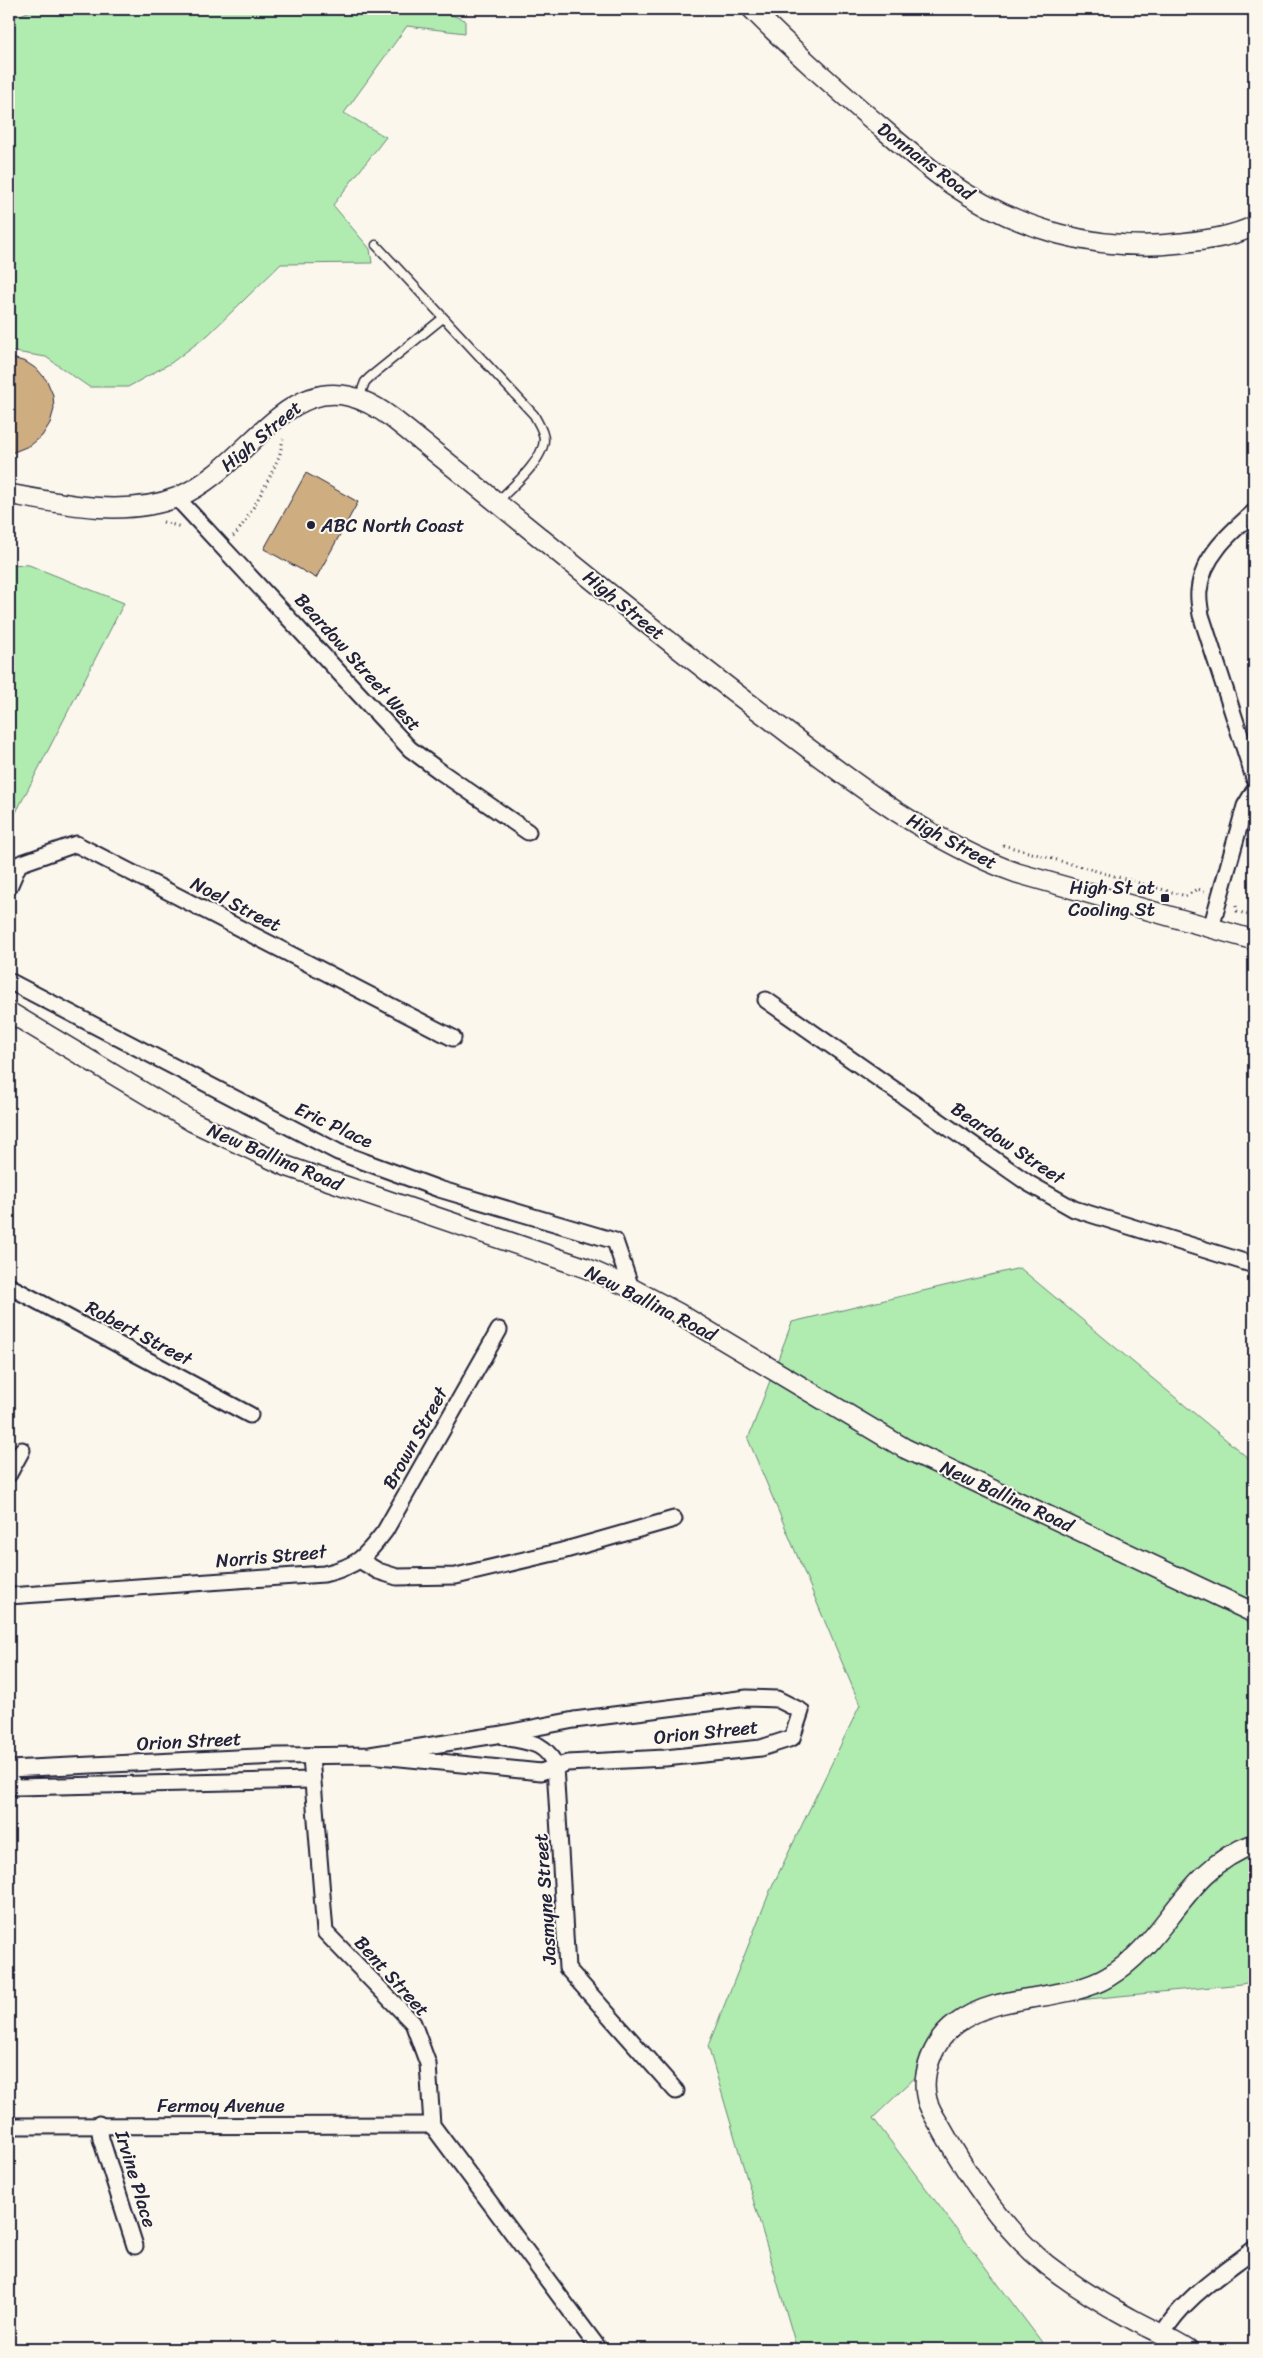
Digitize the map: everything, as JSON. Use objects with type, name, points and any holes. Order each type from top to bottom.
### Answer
[{"type":"street","name":"Donnans Road","points":[[752,9],[816,70],[947,181],[989,208],[1025,224],[1074,238],[1118,246],[1165,245],[1209,239],[1254,226]]},
{"type":"street","name":"High Street","points":[[9,494],[79,505],[110,507],[136,507],[176,497],[208,480],[273,422],[304,400],[332,393],[359,398],[378,407],[685,655],[873,798],[982,860],[1017,873],[1254,940]]},
{"type":"street","name":"Beardow Street West","points":[[176,497],[410,749],[528,832]]},
{"type":"street","points":[[1254,512],[1228,535],[1216,550],[1205,569],[1199,592],[1201,615],[1254,778]]},
{"type":"street","points":[[1211,928],[1245,806],[1254,791]]},
{"type":"street","name":"Noel Street","points":[[9,887],[14,864],[76,844],[453,1038]]},
{"type":"street","name":"Eric Place","points":[[9,980],[338,1152],[440,1189],[616,1241],[631,1288]]},
{"type":"street","name":"Beardow Street","points":[[766,1000],[1028,1183],[1065,1204],[1098,1218],[1254,1265]]},
{"type":"street","name":"New Ballina Road","points":[[9,1012],[193,1122],[286,1166],[586,1268],[631,1288],[686,1318],[904,1448],[1254,1613]]},
{"type":"street","name":"Robert Street","points":[[9,1286],[250,1415]]},
{"type":"street","name":"Brown Street","points":[[360,1561],[385,1531],[499,1330]]},
{"type":"street","points":[[9,1474],[22,1450]]},
{"type":"street","points":[[360,1561],[378,1571],[397,1577],[456,1576],[562,1552],[674,1519]]},
{"type":"street","name":"Norris Street","points":[[9,1596],[324,1574],[343,1570],[360,1561]]},
{"type":"street","name":"Orion Street","points":[[9,1769],[277,1756],[370,1755],[496,1735],[574,1720],[747,1698],[777,1699],[801,1711],[792,1738],[761,1748],[665,1758],[566,1763],[541,1772],[370,1755]]},
{"type":"street","points":[[496,1735],[536,1744],[551,1752],[556,1766]]},
{"type":"street","name":"Bent Street","points":[[310,1757],[325,1932],[413,2023],[428,2064],[432,2125]]},
{"type":"street","name":"Jasmyne Street","points":[[556,1766],[567,1968],[676,2091]]},
{"type":"street","points":[[9,1779],[16,1787],[312,1780]]},
{"type":"street","points":[[1188,2349],[1075,2286],[1047,2265],[1021,2241],[970,2177],[951,2145],[928,2100],[926,2081],[931,2058],[937,2046],[956,2024],[972,2014],[1001,2004],[1090,1986],[1124,1968],[1143,1952],[1191,1887],[1213,1867],[1239,1850],[1254,1844]]},
{"type":"street","name":"Fermoy Avenue","points":[[9,2126],[100,2124],[432,2125]]},
{"type":"street","name":"Irvine Place","points":[[100,2124],[101,2139],[136,2246]]},
{"type":"street","points":[[432,2125],[599,2349]]},
{"type":"street","points":[[1162,2335],[1184,2306],[1254,2249]]},
{"type":"lane","points":[[376,245],[534,415],[542,430],[544,442],[540,454],[532,466],[497,502]]},
{"type":"lane","points":[[359,398],[365,382],[370,377],[443,318]]},
{"type":"path","points":[[153,520],[228,538],[238,532],[275,466],[286,435]]},
{"type":"path","points":[[1001,845],[1186,896],[1197,889],[1210,892]]},
{"type":"path","points":[[1235,900],[1237,911],[1254,917]]},
{"type":"green space","points":[[36,9],[435,9],[465,20],[465,33],[407,26],[344,113],[386,137],[333,205],[370,249],[372,263],[281,264],[208,335],[171,363],[128,387],[89,387],[46,357],[9,351],[9,19]]},
{"type":"green space","points":[[9,564],[29,565],[124,603],[9,826]]},
{"type":"green space","points":[[1020,1268],[1254,1463],[1254,1981],[1242,1984],[986,2009],[873,2118],[1047,2349],[797,2349],[708,2046],[770,1891],[860,1705],[748,1439],[792,1322]]},
{"type":"building","points":[[9,357],[26,362],[38,370],[47,381],[53,395],[54,409],[50,423],[42,436],[31,445],[9,454]]},
{"type":"building","name":"ABC North Coast","points":[[306,473],[358,502],[316,578],[264,549]]},
{"type":"place","name":"ABC North Coast","points":[[311,525]]},
{"type":"place","name":"High St at Cooling St","points":[[1165,898]]}]
